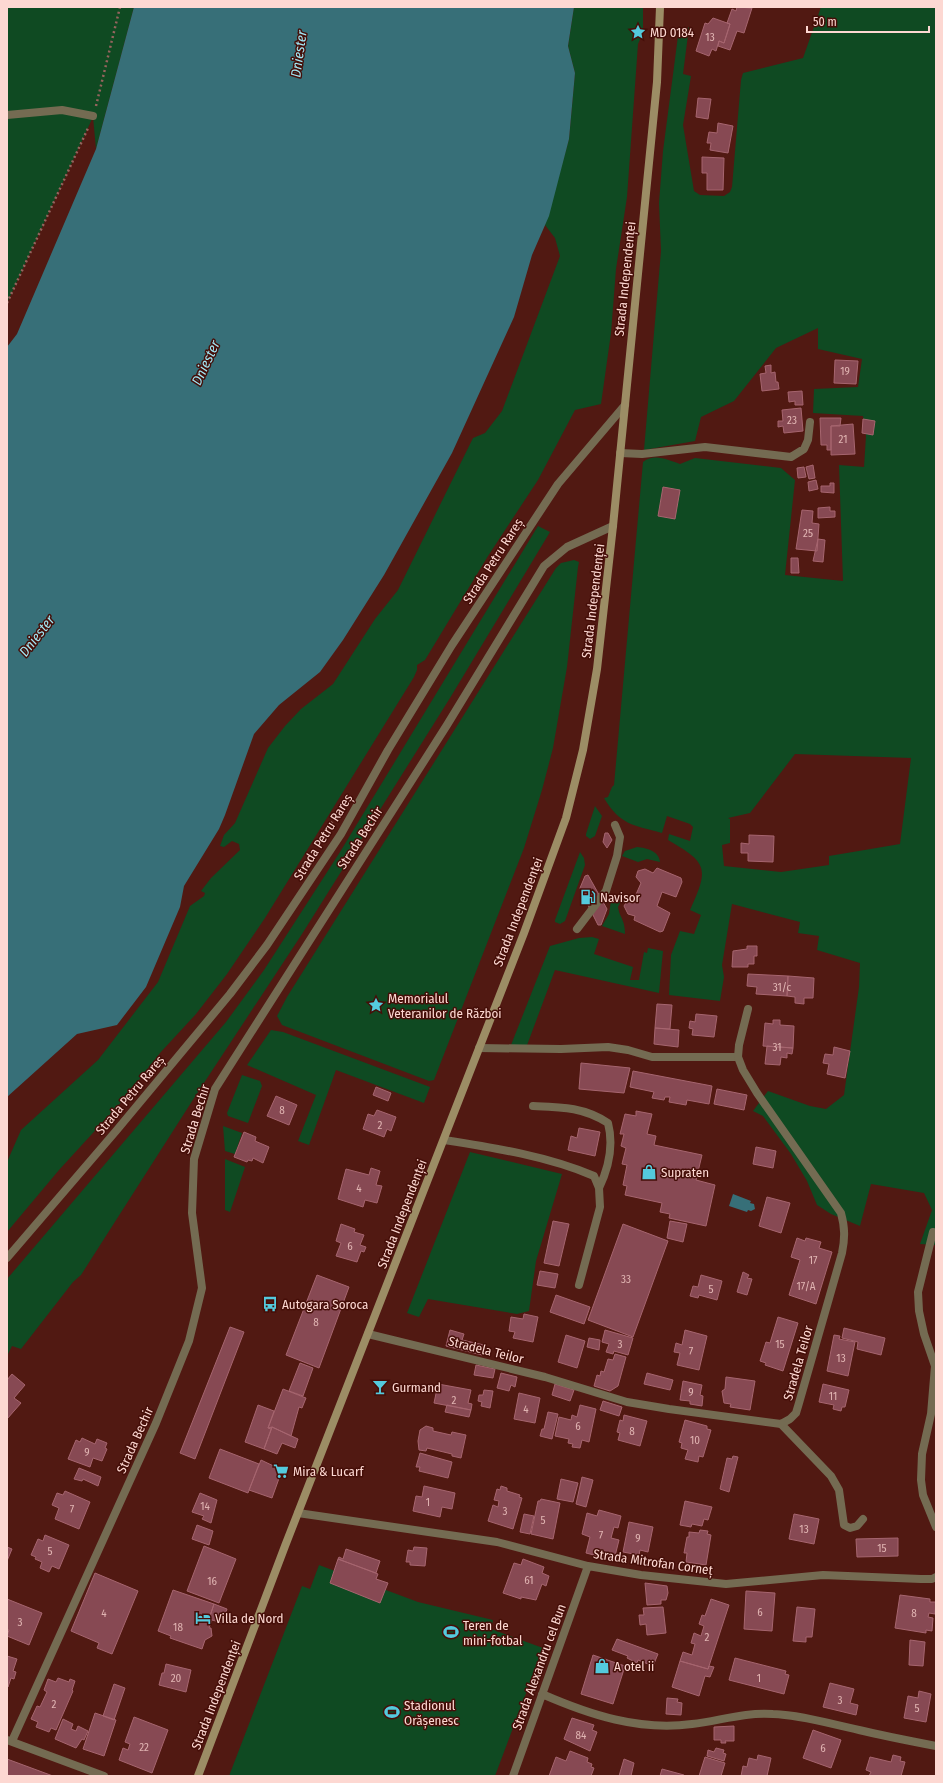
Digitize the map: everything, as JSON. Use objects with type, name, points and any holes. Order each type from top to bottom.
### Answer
[{"type":"main road","name":"Strada Independenței","points":[[198,1776],[298,1513],[444,1140],[566,818],[583,750],[597,669],[613,526],[657,82],[660,7]]},
{"type":"street","points":[[7,115],[62,110],[93,116]]},
{"type":"street","name":"Strada Petru Rareș","points":[[7,1258],[116,1131],[230,994],[267,945],[342,834],[388,750],[452,645],[554,490],[625,405]]},
{"type":"street","points":[[620,453],[642,454],[705,447],[791,457],[804,449],[808,440],[810,422]]},
{"type":"street","name":"Strada Bechir","points":[[9,1740],[156,1423],[189,1341],[202,1288],[192,1213],[194,1159],[215,1089],[447,725],[544,566],[567,547],[613,526]]},
{"type":"street","points":[[577,929],[606,891],[617,856],[620,837],[615,825]]},
{"type":"street","points":[[479,1048],[561,1050],[608,1048],[635,1051],[647,1056],[738,1057],[739,1045],[748,1009]]},
{"type":"street","name":"Stradela Teilor","points":[[368,1334],[545,1377],[627,1402],[781,1424],[790,1419],[796,1413],[842,1253],[845,1227],[842,1213],[757,1093],[743,1070],[738,1057]]},
{"type":"street","points":[[533,1106],[569,1108],[595,1114],[608,1123],[610,1133],[610,1149],[608,1169],[599,1188]]},
{"type":"street","points":[[444,1140],[485,1147],[570,1166],[594,1176],[599,1188],[600,1207],[579,1285]]},
{"type":"street","points":[[933,1232],[918,1292],[919,1311],[924,1334],[935,1366],[931,1414],[922,1454],[921,1480],[923,1495],[936,1527]]},
{"type":"street","points":[[781,1424],[831,1476],[839,1490],[844,1525],[850,1528],[857,1526],[863,1519]]},
{"type":"street","name":"Strada Mitrofan Corneț","points":[[298,1513],[497,1542],[588,1566],[641,1575],[726,1584],[823,1575],[921,1579],[932,1579],[936,1577]]},
{"type":"street","name":"Strada Alexandru cel Bun","points":[[513,1776],[588,1566]]},
{"type":"street","points":[[542,1694],[582,1710],[616,1721],[635,1725],[691,1724],[746,1713],[773,1714],[800,1717],[936,1746]]},
{"type":"street","points":[[9,1740],[104,1776]]},
{"type":"path","points":[[7,304],[93,116],[120,7]]},
{"type":"path","points":[[322,838],[336,814]]},
{"type":"green space","points":[[7,7],[134,7],[96,149],[93,117],[7,303]]},
{"type":"green space","points":[[574,7],[643,7],[643,33],[638,44],[627,197],[616,269],[611,333],[601,404],[575,410],[538,480],[488,556],[425,660],[417,665],[417,670],[414,677],[265,918],[227,974],[196,1014],[160,1053],[124,1099],[59,1170],[7,1232],[7,1162],[21,1130],[98,1060],[158,982],[190,906],[204,896],[205,893],[201,891],[211,878],[240,850],[239,844],[232,841],[224,847],[220,846],[224,835],[235,823],[268,748],[285,726],[301,709],[333,684],[375,619],[398,590],[473,438],[485,433],[502,411],[560,256],[555,238],[545,225],[569,139],[575,73],[568,46]]},
{"type":"green space","points":[[821,7],[936,7],[936,1245],[920,1244],[932,1210],[924,1193],[871,1184],[860,1226],[831,1214],[817,1205],[807,1181],[791,1154],[763,1116],[753,1111],[768,1091],[810,1106],[826,1109],[844,1095],[859,987],[860,963],[817,950],[819,936],[798,933],[800,922],[732,904],[722,965],[724,977],[720,1001],[669,995],[671,955],[680,931],[694,934],[701,915],[690,910],[700,885],[702,875],[698,861],[668,840],[669,834],[690,841],[693,827],[690,824],[667,816],[662,833],[635,826],[628,823],[616,814],[604,798],[608,797],[614,785],[643,462],[648,459],[657,458],[666,459],[680,464],[695,458],[781,468],[795,480],[785,575],[843,581],[839,465],[864,467],[866,436],[863,416],[813,413],[814,389],[858,387],[862,359],[818,349],[818,328],[776,348],[734,401],[701,417],[695,441],[644,450],[661,251],[659,203],[663,151],[678,36],[689,27],[683,74],[691,76],[683,125],[694,191],[700,195],[724,196],[730,192],[732,187],[741,80],[743,73],[803,58]],"holes":[[[795,754],[911,758],[900,844],[829,856],[829,865],[781,872],[724,866],[722,845],[730,843],[730,819],[728,818],[750,813]]]},
{"type":"green space","points":[[538,526],[550,532],[450,698],[302,934],[196,1095],[81,1275],[73,1282],[21,1349],[12,1346],[7,1356],[7,1279],[226,1022],[264,970],[340,852]]},
{"type":"green space","points":[[574,560],[579,562],[567,667],[553,748],[542,790],[524,848],[434,1080],[429,1081],[282,1025],[277,1016],[287,997],[556,568],[561,563]]},
{"type":"green space","points":[[595,806],[602,816],[595,836],[590,839],[586,836],[586,834]]},
{"type":"green space","points":[[637,847],[652,851],[657,855],[660,862],[647,859],[638,862],[622,856],[625,851]]},
{"type":"green space","points":[[580,852],[584,858],[585,865],[565,921],[560,924],[555,922],[555,920]]},
{"type":"green space","points":[[612,894],[623,897],[618,907],[624,925],[625,934],[602,926],[609,914]]},
{"type":"green space","points":[[592,937],[599,939],[594,954],[633,967],[630,980],[639,980],[644,952],[647,953],[648,948],[663,951],[659,993],[555,970],[526,1048],[511,1045],[550,946],[579,938]]},
{"type":"green space","points":[[271,1030],[283,1032],[430,1087],[424,1103],[336,1070],[309,1145],[298,1141],[316,1095],[247,1065]]},
{"type":"green space","points":[[242,1075],[260,1081],[262,1086],[248,1123],[228,1116],[227,1113]]},
{"type":"green space","points":[[223,1126],[242,1133],[235,1154],[225,1151]]},
{"type":"green space","points":[[470,1152],[562,1174],[536,1261],[529,1311],[517,1314],[428,1299],[419,1317],[407,1313]]},
{"type":"green space","points":[[225,1159],[245,1167],[230,1212],[225,1210]]},
{"type":"green space","name":"Stadionul Orășenesc","points":[[319,1565],[418,1602],[493,1620],[491,1629],[543,1648],[495,1776],[229,1776],[302,1586],[310,1589]]},
{"type":"water","name":"Dniester","points":[[134,7],[574,7],[568,46],[575,73],[569,139],[549,216],[532,255],[514,317],[452,453],[384,575],[343,640],[320,672],[279,705],[254,734],[225,815],[219,829],[184,886],[180,907],[146,987],[117,1025],[77,1034],[7,1097],[7,347],[17,334],[96,149]]},
{"type":"water","points":[[733,1194],[751,1201],[750,1203],[754,1204],[755,1209],[751,1211],[748,1210],[747,1212],[729,1206]]},
{"type":"building","points":[[737,7],[752,8],[744,33],[737,31],[730,50],[718,46],[719,41],[724,43],[730,24],[727,23],[732,9],[736,11]]},
{"type":"building","points":[[713,18],[730,24],[724,43],[719,41],[716,51],[712,49],[709,56],[696,51],[705,23],[708,24]]},
{"type":"building","points":[[698,98],[711,99],[708,119],[696,117]]},
{"type":"building","points":[[718,123],[733,126],[728,153],[710,150],[711,143],[707,143],[709,132],[717,133]]},
{"type":"building","points":[[702,157],[724,158],[723,190],[707,190],[707,173],[702,173]]},
{"type":"building","points":[[835,360],[858,361],[856,384],[834,383]]},
{"type":"building","points":[[771,365],[771,373],[775,372],[776,382],[778,382],[779,389],[762,391],[760,374],[766,373],[765,366]]},
{"type":"building","points":[[802,391],[803,405],[795,405],[795,401],[789,402],[788,392]]},
{"type":"building","points":[[801,408],[803,431],[784,433],[783,426],[778,427],[778,421],[783,421],[782,410]]},
{"type":"building","points":[[820,418],[841,418],[840,426],[831,426],[831,450],[827,450],[827,445],[821,445]]},
{"type":"building","points":[[863,419],[875,421],[873,435],[862,433]]},
{"type":"building","points":[[853,424],[855,454],[831,455],[831,426]]},
{"type":"building","points":[[813,465],[815,478],[809,479],[806,467]]},
{"type":"building","points":[[804,467],[806,477],[798,478],[797,468]]},
{"type":"building","points":[[816,480],[818,489],[809,491],[808,482]]},
{"type":"building","points":[[830,483],[834,483],[834,493],[821,492],[821,486],[830,486]]},
{"type":"building","points":[[663,487],[680,490],[675,519],[658,516]]},
{"type":"building","points":[[830,507],[830,511],[835,511],[835,517],[818,518],[818,508]]},
{"type":"building","points":[[802,510],[813,511],[812,523],[819,524],[817,551],[796,549]]},
{"type":"building","points":[[818,539],[825,540],[823,562],[813,561]]},
{"type":"building","points":[[791,558],[798,558],[799,573],[791,573]]},
{"type":"building","points":[[605,833],[608,833],[612,840],[607,848],[603,842]]},
{"type":"building","points":[[749,835],[774,836],[773,862],[748,861],[748,853],[741,853],[741,843],[749,844]]},
{"type":"building","points":[[657,868],[681,878],[682,882],[676,897],[662,892],[657,906],[670,913],[663,931],[660,932],[634,920],[635,916],[628,914],[624,906],[627,901],[634,899],[641,883],[636,877],[638,871],[645,869],[653,873]]},
{"type":"building","points":[[588,875],[607,909],[601,925],[598,925],[580,888],[585,876]]},
{"type":"building","points":[[747,946],[757,946],[757,956],[754,956],[754,964],[748,964],[748,967],[732,967],[733,951],[747,949]]},
{"type":"building","points":[[748,974],[788,976],[787,996],[756,994],[757,987],[747,986]]},
{"type":"building","points":[[788,976],[814,978],[813,998],[804,998],[804,1004],[795,1003],[795,997],[787,996]]},
{"type":"building","points":[[657,1004],[672,1005],[670,1029],[655,1028]]},
{"type":"building","points":[[696,1014],[717,1016],[714,1037],[692,1035],[693,1029],[689,1028],[690,1021],[695,1022]]},
{"type":"building","points":[[773,1020],[780,1020],[780,1025],[794,1026],[793,1048],[763,1046],[765,1023],[773,1024]]},
{"type":"building","points":[[655,1028],[679,1030],[678,1047],[654,1044]]},
{"type":"building","points":[[767,1046],[793,1048],[792,1054],[787,1053],[787,1058],[781,1057],[780,1065],[765,1064]]},
{"type":"building","points":[[834,1047],[850,1051],[845,1078],[827,1074],[829,1064],[823,1063],[825,1054],[833,1055]]},
{"type":"building","points":[[581,1063],[630,1068],[624,1093],[579,1089]]},
{"type":"building","points":[[633,1071],[712,1086],[709,1104],[687,1100],[686,1105],[669,1102],[670,1097],[665,1097],[664,1100],[652,1098],[654,1092],[630,1087]]},
{"type":"building","points":[[376,1087],[391,1093],[388,1101],[373,1095]]},
{"type":"building","points":[[717,1089],[747,1095],[744,1110],[714,1104]]},
{"type":"building","points":[[276,1096],[297,1105],[289,1125],[267,1116]]},
{"type":"building","points":[[377,1110],[396,1117],[391,1131],[387,1129],[384,1137],[363,1129],[368,1114],[374,1116]]},
{"type":"building","points":[[636,1111],[652,1114],[647,1134],[656,1136],[654,1145],[702,1155],[696,1180],[715,1185],[706,1226],[669,1218],[670,1214],[660,1212],[662,1203],[625,1195],[627,1186],[623,1185],[627,1165],[622,1164],[626,1148],[621,1146],[624,1134],[620,1134],[625,1114],[636,1116]]},
{"type":"building","points":[[579,1128],[600,1132],[595,1156],[568,1150],[571,1136],[577,1138]]},
{"type":"building","points":[[244,1132],[256,1137],[255,1141],[269,1147],[263,1163],[253,1158],[252,1161],[248,1160],[247,1162],[234,1157]]},
{"type":"building","points":[[756,1147],[776,1151],[773,1168],[753,1164]]},
{"type":"building","points":[[371,1168],[380,1171],[376,1185],[382,1186],[377,1203],[365,1200],[363,1207],[338,1199],[346,1169],[369,1175]]},
{"type":"building","points":[[767,1197],[790,1203],[781,1233],[759,1226]]},
{"type":"building","points":[[553,1221],[569,1224],[559,1266],[544,1263]]},
{"type":"building","points":[[670,1221],[687,1224],[683,1242],[667,1238]]},
{"type":"building","points":[[341,1224],[355,1229],[354,1232],[364,1235],[360,1245],[366,1247],[364,1252],[361,1251],[357,1262],[336,1256],[341,1243],[336,1241]]},
{"type":"building","points":[[623,1224],[668,1241],[633,1337],[588,1320]]},
{"type":"building","points":[[797,1238],[805,1241],[806,1238],[821,1242],[819,1248],[832,1252],[816,1304],[789,1295],[800,1260],[791,1257]]},
{"type":"building","points":[[540,1271],[558,1274],[555,1288],[537,1285]]},
{"type":"building","points":[[743,1272],[749,1275],[747,1278],[752,1279],[747,1295],[737,1292]]},
{"type":"building","points":[[317,1275],[349,1287],[319,1368],[286,1355]]},
{"type":"building","points":[[701,1275],[722,1281],[717,1300],[699,1295],[698,1298],[690,1296],[693,1286],[698,1287]]},
{"type":"building","points":[[556,1295],[590,1307],[584,1324],[550,1312]]},
{"type":"building","points":[[524,1314],[538,1317],[533,1342],[513,1338],[515,1332],[509,1331],[511,1317],[523,1319]]},
{"type":"building","points":[[778,1317],[798,1323],[783,1371],[765,1365],[766,1363],[760,1361],[766,1342],[770,1343]]},
{"type":"building","points":[[230,1327],[244,1332],[195,1459],[180,1453]]},
{"type":"building","points":[[844,1328],[885,1338],[881,1355],[857,1349],[858,1342],[842,1338]]},
{"type":"building","points":[[450,1330],[464,1334],[462,1340],[484,1345],[482,1355],[446,1346]]},
{"type":"building","points":[[605,1330],[633,1338],[628,1355],[614,1351],[613,1354],[606,1352],[609,1344],[602,1342]]},
{"type":"building","points":[[685,1330],[707,1336],[699,1370],[677,1365],[680,1353],[674,1352],[676,1343],[682,1345]]},
{"type":"building","points":[[566,1335],[585,1341],[577,1368],[558,1362]]},
{"type":"building","points":[[834,1335],[840,1336],[839,1339],[855,1342],[848,1376],[827,1371]]},
{"type":"building","points":[[589,1338],[600,1340],[599,1350],[587,1347]]},
{"type":"building","points":[[615,1354],[626,1357],[618,1386],[610,1391],[594,1386],[597,1375],[600,1376],[601,1371],[604,1372],[608,1359],[613,1360]]},
{"type":"building","points":[[300,1363],[313,1368],[303,1396],[289,1391]]},
{"type":"building","points":[[476,1365],[495,1369],[493,1378],[474,1375]]},
{"type":"building","points":[[501,1373],[517,1377],[515,1387],[511,1385],[509,1391],[497,1388]]},
{"type":"building","points":[[647,1373],[673,1380],[670,1390],[644,1384]]},
{"type":"building","points":[[12,1374],[25,1385],[14,1398],[21,1403],[7,1419],[7,1380]]},
{"type":"building","points":[[726,1377],[755,1381],[750,1410],[730,1407],[731,1404],[724,1403],[722,1391],[725,1389]]},
{"type":"building","points":[[683,1381],[702,1385],[700,1395],[703,1396],[702,1406],[690,1404],[690,1401],[680,1400]]},
{"type":"building","points":[[438,1384],[471,1390],[468,1403],[472,1404],[471,1410],[434,1403]]},
{"type":"building","points":[[555,1384],[574,1390],[570,1401],[552,1395]]},
{"type":"building","points":[[823,1384],[849,1390],[845,1407],[842,1407],[841,1411],[833,1409],[834,1405],[819,1402]]},
{"type":"building","points":[[283,1389],[306,1398],[302,1408],[299,1407],[291,1436],[272,1427],[271,1429],[268,1428]]},
{"type":"building","points":[[484,1390],[493,1391],[490,1408],[481,1406],[482,1402],[478,1401],[479,1395],[483,1395]]},
{"type":"building","points":[[519,1393],[540,1398],[535,1423],[514,1419]]},
{"type":"building","points":[[603,1401],[622,1407],[619,1416],[600,1410]]},
{"type":"building","points":[[258,1405],[274,1411],[268,1428],[272,1427],[264,1449],[245,1442]]},
{"type":"building","points":[[447,1405],[471,1410],[469,1417],[445,1412]]},
{"type":"building","points":[[580,1405],[596,1409],[589,1442],[582,1440],[580,1448],[572,1447],[573,1444],[568,1443],[569,1439],[555,1436],[559,1417],[571,1420],[572,1415],[577,1417]]},
{"type":"building","points":[[548,1412],[558,1414],[552,1439],[540,1436],[542,1429],[544,1429]]},
{"type":"building","points":[[624,1415],[647,1421],[640,1446],[618,1440],[620,1433],[617,1432],[620,1420],[623,1421]]},
{"type":"building","points":[[685,1420],[707,1426],[707,1429],[711,1430],[703,1457],[699,1456],[698,1462],[685,1459],[688,1450],[681,1448],[682,1443],[679,1442]]},
{"type":"building","points":[[426,1426],[433,1428],[433,1431],[451,1435],[452,1432],[466,1435],[461,1458],[452,1456],[452,1454],[427,1448],[426,1451],[419,1450],[418,1441],[420,1430]]},
{"type":"building","points":[[272,1427],[298,1439],[295,1448],[282,1443],[277,1454],[264,1449]]},
{"type":"building","points":[[82,1438],[95,1444],[97,1439],[107,1443],[105,1448],[107,1449],[102,1461],[93,1458],[90,1467],[68,1459],[76,1440],[80,1442]]},
{"type":"building","points":[[220,1449],[259,1464],[248,1493],[209,1478]]},
{"type":"building","points":[[420,1453],[452,1462],[448,1478],[419,1471],[420,1467],[416,1467]]},
{"type":"building","points":[[733,1456],[738,1457],[729,1492],[720,1489],[727,1458],[732,1459]]},
{"type":"building","points":[[261,1460],[282,1470],[272,1498],[249,1490]]},
{"type":"building","points":[[79,1468],[101,1477],[98,1486],[83,1479],[82,1481],[74,1479]]},
{"type":"building","points":[[582,1477],[593,1480],[586,1507],[576,1504]]},
{"type":"building","points":[[561,1479],[578,1483],[573,1502],[557,1499]]},
{"type":"building","points":[[424,1486],[455,1493],[452,1509],[442,1507],[440,1517],[413,1511],[416,1496],[422,1497]]},
{"type":"building","points":[[501,1486],[507,1488],[507,1491],[520,1495],[519,1497],[522,1498],[513,1529],[488,1521],[493,1505],[498,1507],[499,1501],[494,1500],[497,1489],[500,1490]]},
{"type":"building","points":[[65,1491],[90,1502],[79,1529],[55,1519],[59,1508],[52,1505],[57,1493],[63,1495]]},
{"type":"building","points":[[200,1493],[217,1500],[211,1523],[202,1519],[204,1516],[192,1512]]},
{"type":"building","points":[[541,1499],[560,1503],[553,1539],[531,1534],[538,1501]]},
{"type":"building","points":[[685,1501],[712,1507],[708,1520],[704,1519],[702,1526],[692,1524],[691,1527],[680,1525]]},
{"type":"building","points":[[599,1510],[621,1516],[618,1528],[614,1527],[611,1538],[619,1540],[614,1560],[586,1553],[590,1537],[582,1534],[587,1513],[597,1516]]},
{"type":"building","points":[[524,1514],[534,1516],[530,1534],[520,1532]]},
{"type":"building","points":[[794,1514],[819,1519],[814,1544],[789,1539]]},
{"type":"building","points":[[629,1522],[653,1527],[648,1552],[640,1550],[639,1555],[623,1552]]},
{"type":"building","points":[[197,1525],[213,1531],[209,1545],[192,1539]]},
{"type":"building","points":[[700,1530],[708,1531],[707,1534],[711,1535],[706,1565],[686,1562],[687,1553],[684,1553],[689,1532],[699,1533]]},
{"type":"building","points":[[45,1535],[69,1545],[59,1569],[52,1566],[49,1572],[40,1568],[42,1562],[35,1559],[36,1557],[31,1555],[38,1539],[43,1541]]},
{"type":"building","points":[[898,1538],[898,1556],[857,1557],[856,1539]]},
{"type":"building","points":[[204,1546],[236,1559],[219,1603],[187,1591]]},
{"type":"building","points":[[7,1547],[12,1549],[7,1561]]},
{"type":"building","points":[[414,1547],[427,1548],[425,1566],[410,1565],[410,1562],[406,1562],[408,1550],[413,1551]]},
{"type":"building","points":[[346,1549],[380,1561],[376,1573],[338,1559],[339,1557],[343,1559]]},
{"type":"building","points":[[338,1559],[378,1574],[376,1579],[388,1583],[380,1603],[330,1583]]},
{"type":"building","points":[[523,1559],[544,1567],[542,1573],[549,1576],[546,1586],[542,1584],[536,1600],[521,1597],[521,1599],[503,1593],[514,1563],[521,1565]]},
{"type":"building","points":[[95,1573],[138,1591],[112,1654],[97,1648],[99,1643],[71,1631]]},
{"type":"building","points":[[645,1583],[667,1586],[668,1593],[666,1600],[661,1600],[661,1604],[647,1605]]},
{"type":"building","points":[[173,1590],[214,1604],[209,1619],[212,1620],[209,1628],[211,1628],[212,1636],[205,1640],[202,1649],[170,1638],[171,1636],[158,1631]]},
{"type":"building","points":[[746,1591],[775,1593],[772,1631],[744,1629]]},
{"type":"building","points":[[900,1595],[930,1599],[930,1602],[936,1602],[935,1614],[929,1613],[928,1617],[933,1618],[932,1631],[926,1630],[926,1633],[895,1628]]},
{"type":"building","points":[[7,1599],[42,1613],[29,1645],[7,1636],[9,1630],[7,1630]]},
{"type":"building","points":[[711,1599],[729,1605],[708,1669],[680,1661],[683,1652],[692,1655],[695,1644],[691,1643],[694,1633],[701,1636],[704,1626],[699,1624],[702,1615],[705,1616]]},
{"type":"building","points":[[214,1604],[227,1609],[222,1623],[209,1619]]},
{"type":"building","points":[[663,1607],[666,1633],[647,1635],[646,1624],[640,1625],[639,1615],[644,1615],[643,1608]]},
{"type":"building","points":[[797,1607],[815,1609],[812,1637],[806,1637],[806,1642],[793,1641]]},
{"type":"building","points":[[617,1639],[658,1654],[653,1666],[638,1660],[637,1663],[627,1658],[628,1656],[612,1650]]},
{"type":"building","points":[[910,1640],[925,1642],[923,1666],[909,1665]]},
{"type":"building","points":[[593,1655],[625,1666],[613,1704],[581,1694]]},
{"type":"building","points":[[7,1656],[17,1659],[13,1671],[16,1672],[14,1679],[11,1678],[8,1687]]},
{"type":"building","points":[[735,1658],[786,1671],[785,1674],[789,1675],[784,1694],[729,1680]]},
{"type":"building","points":[[680,1661],[708,1669],[709,1666],[714,1667],[710,1677],[705,1676],[699,1696],[672,1687]]},
{"type":"building","points":[[166,1664],[191,1670],[186,1692],[159,1685]]},
{"type":"building","points":[[58,1678],[69,1682],[70,1679],[75,1681],[73,1691],[56,1730],[51,1728],[49,1732],[36,1727],[38,1722],[31,1719],[37,1706],[40,1707],[47,1692],[44,1690],[48,1679],[56,1682]]},
{"type":"building","points":[[830,1683],[854,1689],[850,1703],[858,1705],[856,1715],[823,1707]]},
{"type":"building","points":[[114,1684],[125,1688],[114,1720],[103,1716]]},
{"type":"building","points":[[919,1691],[931,1694],[926,1722],[904,1718],[908,1696],[918,1698]]},
{"type":"building","points":[[667,1698],[678,1699],[677,1702],[682,1703],[681,1715],[666,1714]]},
{"type":"building","points":[[95,1713],[116,1720],[104,1756],[83,1749]]},
{"type":"building","points":[[134,1717],[168,1730],[152,1773],[119,1760],[123,1748],[128,1750],[130,1744],[125,1742]]},
{"type":"building","points":[[572,1718],[594,1725],[592,1730],[597,1732],[590,1751],[564,1739]]},
{"type":"building","points":[[63,1719],[73,1724],[71,1729],[76,1731],[78,1726],[88,1731],[84,1740],[82,1739],[76,1748],[55,1739]]},
{"type":"building","points":[[734,1726],[734,1741],[725,1741],[726,1743],[721,1743],[721,1740],[714,1740],[714,1727]]},
{"type":"building","points":[[813,1730],[841,1740],[831,1768],[803,1758]]},
{"type":"building","points":[[716,1748],[724,1750],[723,1753],[726,1754],[724,1761],[707,1756],[708,1750],[714,1752]]},
{"type":"building","points":[[570,1751],[588,1758],[587,1762],[592,1764],[591,1767],[594,1768],[591,1776],[549,1776],[556,1757],[566,1761]]},
{"type":"building","points":[[758,1755],[771,1758],[767,1776],[741,1776],[743,1766],[747,1767],[749,1758],[757,1760]]},
{"type":"building","points":[[893,1755],[901,1757],[900,1761],[905,1762],[901,1776],[869,1776],[871,1772],[866,1770],[870,1757],[891,1762]]},
{"type":"building","points":[[705,1757],[725,1763],[721,1776],[699,1776]]},
{"type":"building","points":[[7,1759],[53,1776],[7,1776]]},
{"type":"building","points":[[624,1759],[634,1763],[631,1776],[619,1776]]},
{"type":"building","points":[[662,1769],[684,1775],[684,1776],[660,1776]]},
{"type":"place","name":"MD 0184","points":[[638,32]]},
{"type":"place","name":"Navisor","points":[[588,897]]},
{"type":"place","name":"Memorialul Veteranilor de Război","points":[[376,1005]]},
{"type":"place","name":"Supraten","points":[[649,1172]]},
{"type":"place","name":"Autogara Soroca","points":[[270,1304]]},
{"type":"place","name":"Gurmand","points":[[380,1387]]},
{"type":"place","name":"Mira & Lucarf","points":[[281,1471]]},
{"type":"place","name":"Villa de Nord","points":[[203,1618]]},
{"type":"place","name":"Teren de mini-fotbal","points":[[451,1632]]},
{"type":"place","name":"A otel ii","points":[[602,1666]]},
{"type":"place","name":"Stadionul Orășenesc","points":[[392,1712]]}]
